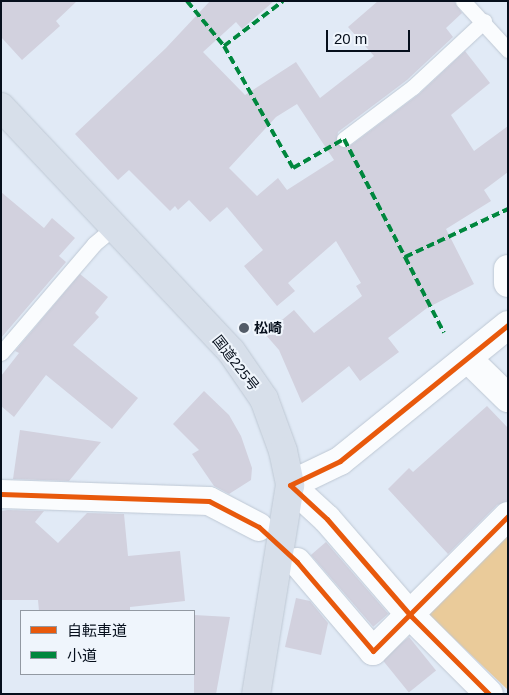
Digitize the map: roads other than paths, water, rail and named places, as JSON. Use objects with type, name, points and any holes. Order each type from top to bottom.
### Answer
[{"type":"highway","name":"国道225号","points":[[1,108],[231,351],[264,399],[283,451],[290,485],[256,694]]},
{"type":"street","points":[[508,269],[508,283]]},
{"type":"street","points":[[489,694],[410,616],[327,519],[290,485],[340,461],[508,325]]},
{"type":"street","points":[[468,359],[508,398]]},
{"type":"street","points":[[1,494],[209,501],[259,528]]},
{"type":"street","points":[[297,562],[373,651],[508,516]]},
{"type":"lane","points":[[463,1],[484,21],[508,50]]},
{"type":"lane","points":[[344,139],[413,87],[484,21]]},
{"type":"lane","points":[[1,353],[94,244],[114,227]]},
{"type":"place","name":"松崎","points":[[244,328]]}]
